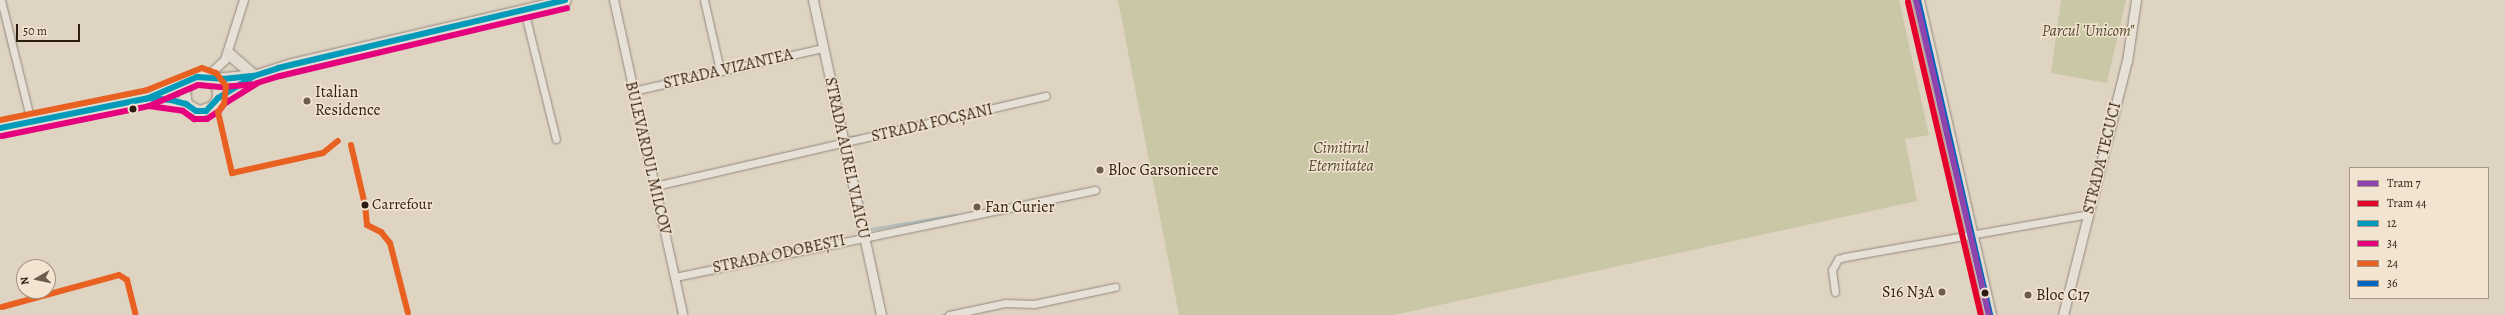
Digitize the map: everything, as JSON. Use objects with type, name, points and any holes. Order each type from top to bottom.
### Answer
[{"type":"main road","points":[[0,128],[149,98],[191,79],[254,76],[311,59],[565,0]]},
{"type":"main road","name":"STRADA AUREL VLAICU","points":[[813,0],[843,143],[882,315]]},
{"type":"main road","points":[[1918,0],[1990,315]]},
{"type":"main road","name":"STRADA TECUCI","points":[[2063,315],[2127,61],[2136,0]]},
{"type":"main road","points":[[228,53],[254,76]]},
{"type":"main road","points":[[149,98],[186,104],[196,111],[206,111],[214,105],[218,98],[254,76]]},
{"type":"main road","points":[[209,78],[218,89],[218,98]]},
{"type":"main road","points":[[186,104],[184,92],[191,79]]},
{"type":"street","points":[[1,0],[31,121]]},
{"type":"street","points":[[209,78],[222,66],[228,53],[244,0]]},
{"type":"street","name":"BULEVARDUL MILCOV","points":[[614,0],[684,315]]},
{"type":"street","points":[[704,0],[720,70]]},
{"type":"street","points":[[524,10],[556,139]]},
{"type":"street","name":"STRADA VIZANTEA","points":[[633,91],[720,70],[823,48]]},
{"type":"street","name":"STRADA FOCȘANI","points":[[655,186],[1046,96]]},
{"type":"street","name":"STRADA ODOBEȘTI","points":[[675,277],[864,236],[1095,190]]},
{"type":"street","points":[[1835,292],[1832,270],[1838,259],[1972,233],[2088,214]]},
{"type":"street","points":[[949,315],[1005,303],[1034,304],[1115,287]]},
{"type":"green space","name":"Cimitirul Eternitatea","points":[[1118,0],[1899,0],[1929,135],[1905,139],[1917,201],[1394,315],[1179,315]]},
{"type":"green space","name":"Parcul 'Unicom\"","points":[[2061,0],[2126,0],[2107,83],[2051,73]]},
{"type":"waterway","points":[[844,138],[857,136]]},
{"type":"waterway","points":[[865,230],[955,215]]},
{"type":"waterway","points":[[942,315],[948,314]]},
{"type":"tram line","name":"7","points":[[1916,0],[1989,315]]},
{"type":"tram line","name":"44","points":[[1908,2],[1981,315]]},
{"type":"transit line","name":"12","points":[[0,128],[149,98],[171,100],[186,104],[196,111],[206,111],[218,98],[254,76],[278,68],[565,0]]},
{"type":"transit line","name":"36","points":[[1918,0],[1990,315]]},
{"type":"transit line","name":"34","points":[[2,136],[149,106],[183,111],[194,119],[207,119],[219,111],[224,104],[257,83],[280,76],[567,8]]},
{"type":"transit line","name":"24","points":[[0,120],[147,90],[202,68],[216,73],[226,86],[224,104],[218,112],[232,173],[323,153],[338,141]]},
{"type":"transit line","name":"12","points":[[146,99],[197,77],[223,79],[254,76]]},
{"type":"transit line","name":"34","points":[[149,106],[198,85],[223,87],[255,84]]},
{"type":"transit line","name":"24","points":[[351,145],[365,205],[367,225],[381,232],[390,243],[408,313]]},
{"type":"transit line","name":"24","points":[[2,307],[119,275],[127,280],[135,313]]},
{"type":"place","name":"Italian Residence","points":[[307,101]]},
{"type":"place","name":"Bloc Garsonieere","points":[[1100,170]]},
{"type":"place","name":"Carrefour","points":[[365,205]]},
{"type":"place","name":"Fan Curier","points":[[977,207]]},
{"type":"place","name":"S16 N3A","points":[[1942,292]]},
{"type":"place","name":"Bloc C17","points":[[2028,295]]}]
